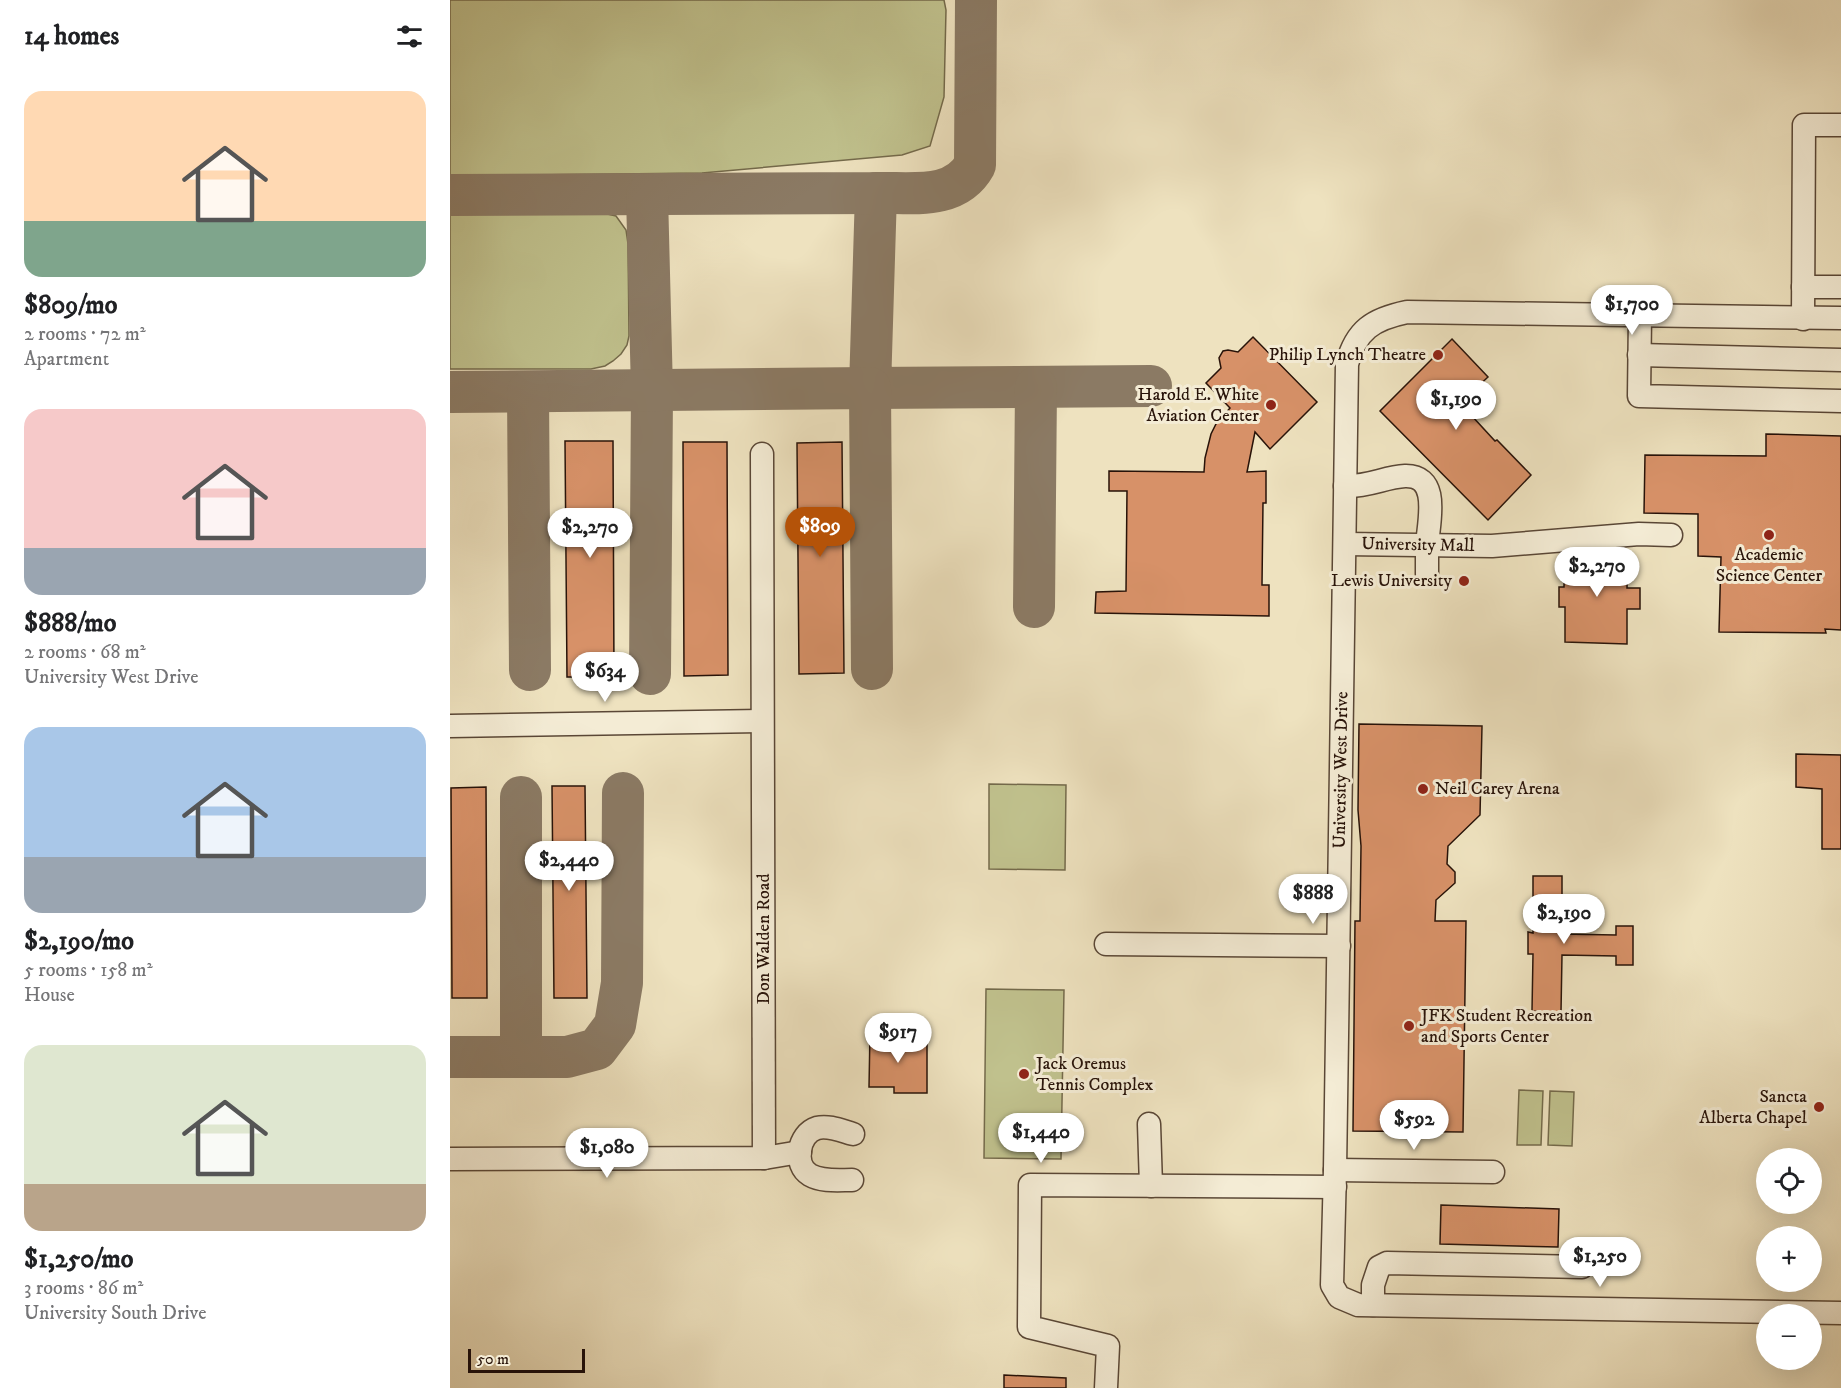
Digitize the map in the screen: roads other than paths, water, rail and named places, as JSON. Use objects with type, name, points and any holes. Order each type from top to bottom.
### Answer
[{"type":"street","points":[[1803,319],[1804,125],[1841,125]]},
{"type":"street","points":[[1803,287],[1841,287]]},
{"type":"street","name":"University West Drive","points":[[1366,1305],[1339,1297],[1332,1285],[1347,364],[1351,347],[1364,330],[1391,315],[1407,312],[1640,316]]},
{"type":"street","points":[[1841,318],[1640,316],[1639,355],[1639,396],[1841,401]]},
{"type":"street","points":[[1639,355],[1841,360]]},
{"type":"street","name":"Don Walden Road","points":[[762,454],[764,1158]]},
{"type":"street","points":[[1345,486],[1370,485],[1407,476],[1416,477],[1423,482],[1430,495],[1431,507],[1427,574]]},
{"type":"street","name":"University Mall","points":[[1345,544],[1492,546],[1639,534],[1671,535]]},
{"type":"street","points":[[450,726],[761,721]]},
{"type":"street","points":[[1106,944],[1338,946]]},
{"type":"street","points":[[1149,1124],[1151,1186]]},
{"type":"street","points":[[852,1180],[831,1180],[808,1174],[803,1168],[800,1152],[805,1138],[817,1128],[832,1128],[854,1134]]},
{"type":"street","points":[[450,1160],[764,1158],[800,1152]]},
{"type":"street","points":[[1106,1388],[1108,1346],[1029,1327],[1030,1185],[1151,1186],[1493,1172]]},
{"type":"street","points":[[1582,1267],[1387,1263],[1378,1267],[1366,1305],[1841,1313]]},
{"type":"place","name":"Philip Lynch Theatre","points":[[1438,355]]},
{"type":"place","name":"Harold E. White Aviation Center","points":[[1271,405]]},
{"type":"place","name":"Academic Science Center","points":[[1769,535]]},
{"type":"place","name":"Lewis University","points":[[1464,581]]},
{"type":"place","name":"Neil Carey Arena","points":[[1423,789]]},
{"type":"place","name":"JFK Student Recreation and Sports Center","points":[[1409,1026]]},
{"type":"place","name":"Jack Oremus Tennis Complex","points":[[1024,1074]]},
{"type":"place","name":"Sancta Alberta Chapel","points":[[1819,1107]]}]
